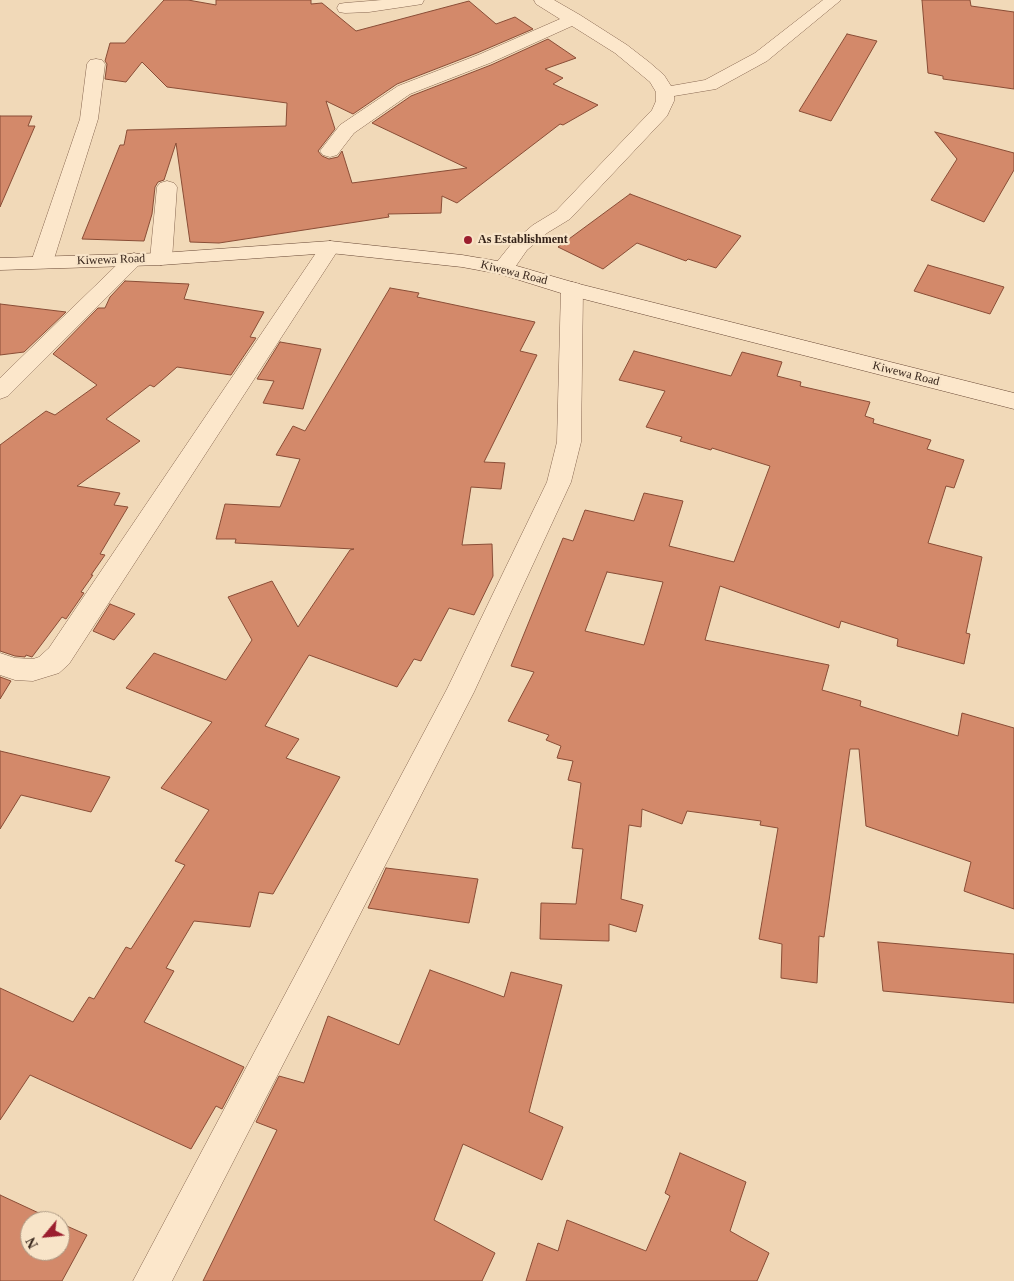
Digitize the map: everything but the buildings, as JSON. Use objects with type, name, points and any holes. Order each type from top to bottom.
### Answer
[{"type":"street","points":[[345,8],[369,7],[416,0]]},
{"type":"street","points":[[504,268],[520,246],[540,229],[562,215],[660,112],[665,101],[665,92],[658,79],[644,66],[622,49],[542,0]]},
{"type":"street","points":[[665,92],[710,85],[761,58],[833,0]]},
{"type":"street","points":[[330,151],[347,129],[404,90],[484,59],[574,19]]},
{"type":"street","points":[[42,262],[88,119],[96,64]]},
{"type":"street","points":[[161,259],[167,187]]},
{"type":"street","points":[[0,664],[16,669],[33,670],[49,665],[59,656],[330,247]]},
{"type":"street","name":"Kiwewa Road","points":[[0,264],[161,259],[330,247],[462,261],[504,268],[572,289],[1014,401]]},
{"type":"street","points":[[0,391],[134,259]]},
{"type":"street","points":[[152,1281],[460,692],[559,482],[569,442],[572,289]]},
{"type":"place","name":"As Establishment","points":[[468,240]]}]
